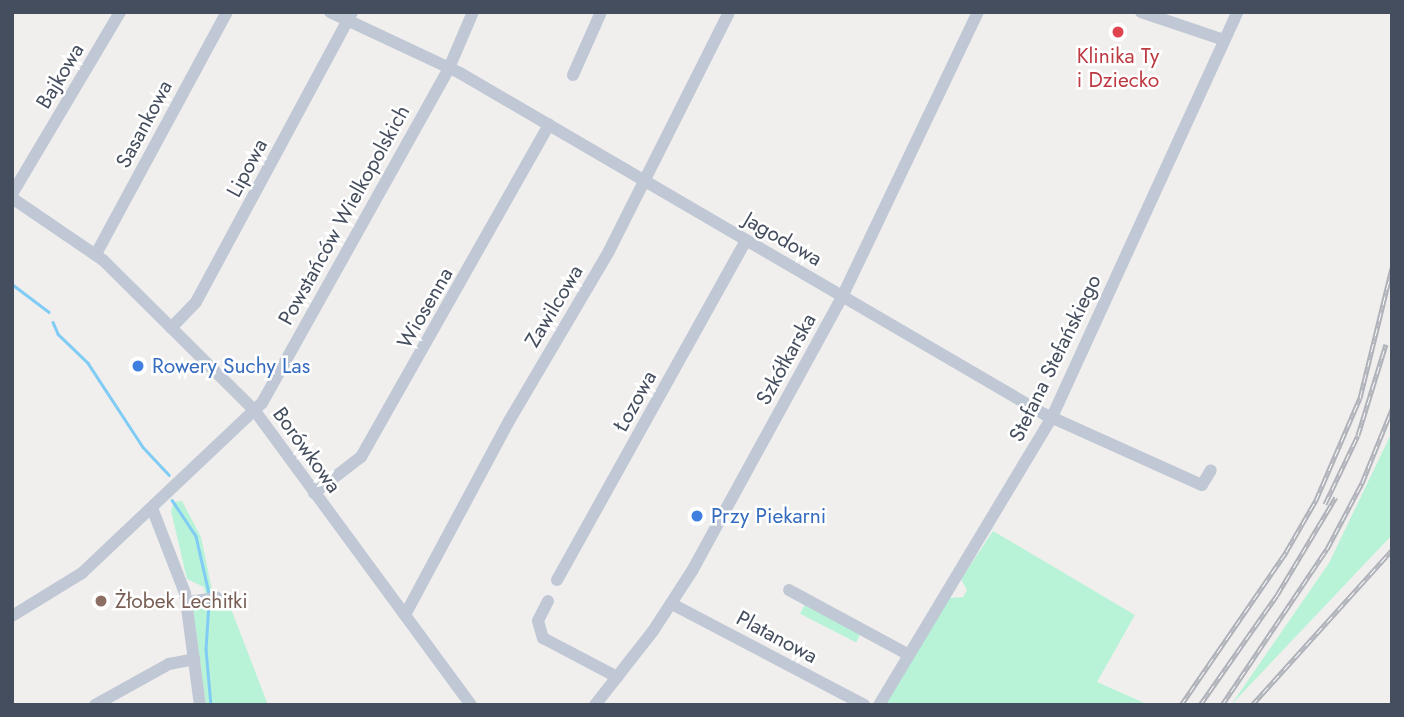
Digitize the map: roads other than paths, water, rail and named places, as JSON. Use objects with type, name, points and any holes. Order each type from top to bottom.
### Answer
[{"type":"street","name":"Bajkowa","points":[[12,196],[120,12]]},
{"type":"street","name":"Sasankowa","points":[[96,254],[227,12]]},
{"type":"street","name":"Jagodowa","points":[[330,12],[350,16],[449,68],[1052,416],[1202,485],[1211,470]]},
{"type":"street","name":"Powstańców Wielkopolskich","points":[[12,616],[74,580],[254,411],[449,68],[473,12]]},
{"type":"street","points":[[573,75],[601,12]]},
{"type":"street","name":"Zawilcowa","points":[[405,615],[509,421],[646,183],[729,12]]},
{"type":"street","name":"Szkółkarska","points":[[595,705],[672,604],[842,297],[978,12]]},
{"type":"street","points":[[1141,12],[1224,40]]},
{"type":"street","name":"Stefana Stefańskiego","points":[[879,705],[1052,416],[1237,12]]},
{"type":"street","name":"Lipowa","points":[[171,328],[196,302],[350,16]]},
{"type":"street","name":"Wiosenna","points":[[314,493],[361,457],[550,125]]},
{"type":"street","name":"Borówkowa","points":[[12,196],[96,254],[254,411],[471,705]]},
{"type":"street","name":"Łozowa","points":[[557,580],[746,240]]},
{"type":"street","points":[[152,508],[187,602],[200,705]]},
{"type":"street","points":[[789,590],[909,655]]},
{"type":"street","points":[[187,602],[213,601]]},
{"type":"street","points":[[548,601],[538,621],[543,638],[617,677]]},
{"type":"street","name":"Platanowa","points":[[672,604],[864,705]]},
{"type":"street","points":[[95,705],[169,664],[195,659]]},
{"type":"waterway","points":[[12,284],[49,312]]},
{"type":"waterway","points":[[53,322],[58,334],[88,363],[143,447],[169,475]]},
{"type":"waterway","points":[[172,500],[196,536],[209,593]]},
{"type":"waterway","points":[[209,603],[206,649],[211,705]]},
{"type":"railway","points":[[1181,705],[1286,552],[1316,500],[1360,398],[1392,268]]},
{"type":"railway","points":[[1325,504],[1358,435],[1386,344]]},
{"type":"railway","points":[[1222,705],[1327,549],[1362,483],[1392,409]]},
{"type":"railway","points":[[1200,705],[1277,595],[1336,497]]},
{"type":"railway","points":[[1252,705],[1392,550]]},
{"type":"place","name":"Klinika Ty i Dziecko","points":[[1118,32]]},
{"type":"place","name":"Rowery Suchy Las","points":[[138,366]]},
{"type":"place","name":"Przy Piekarni","points":[[697,516]]},
{"type":"place","name":"Żłobek Lechitki","points":[[101,601]]}]
